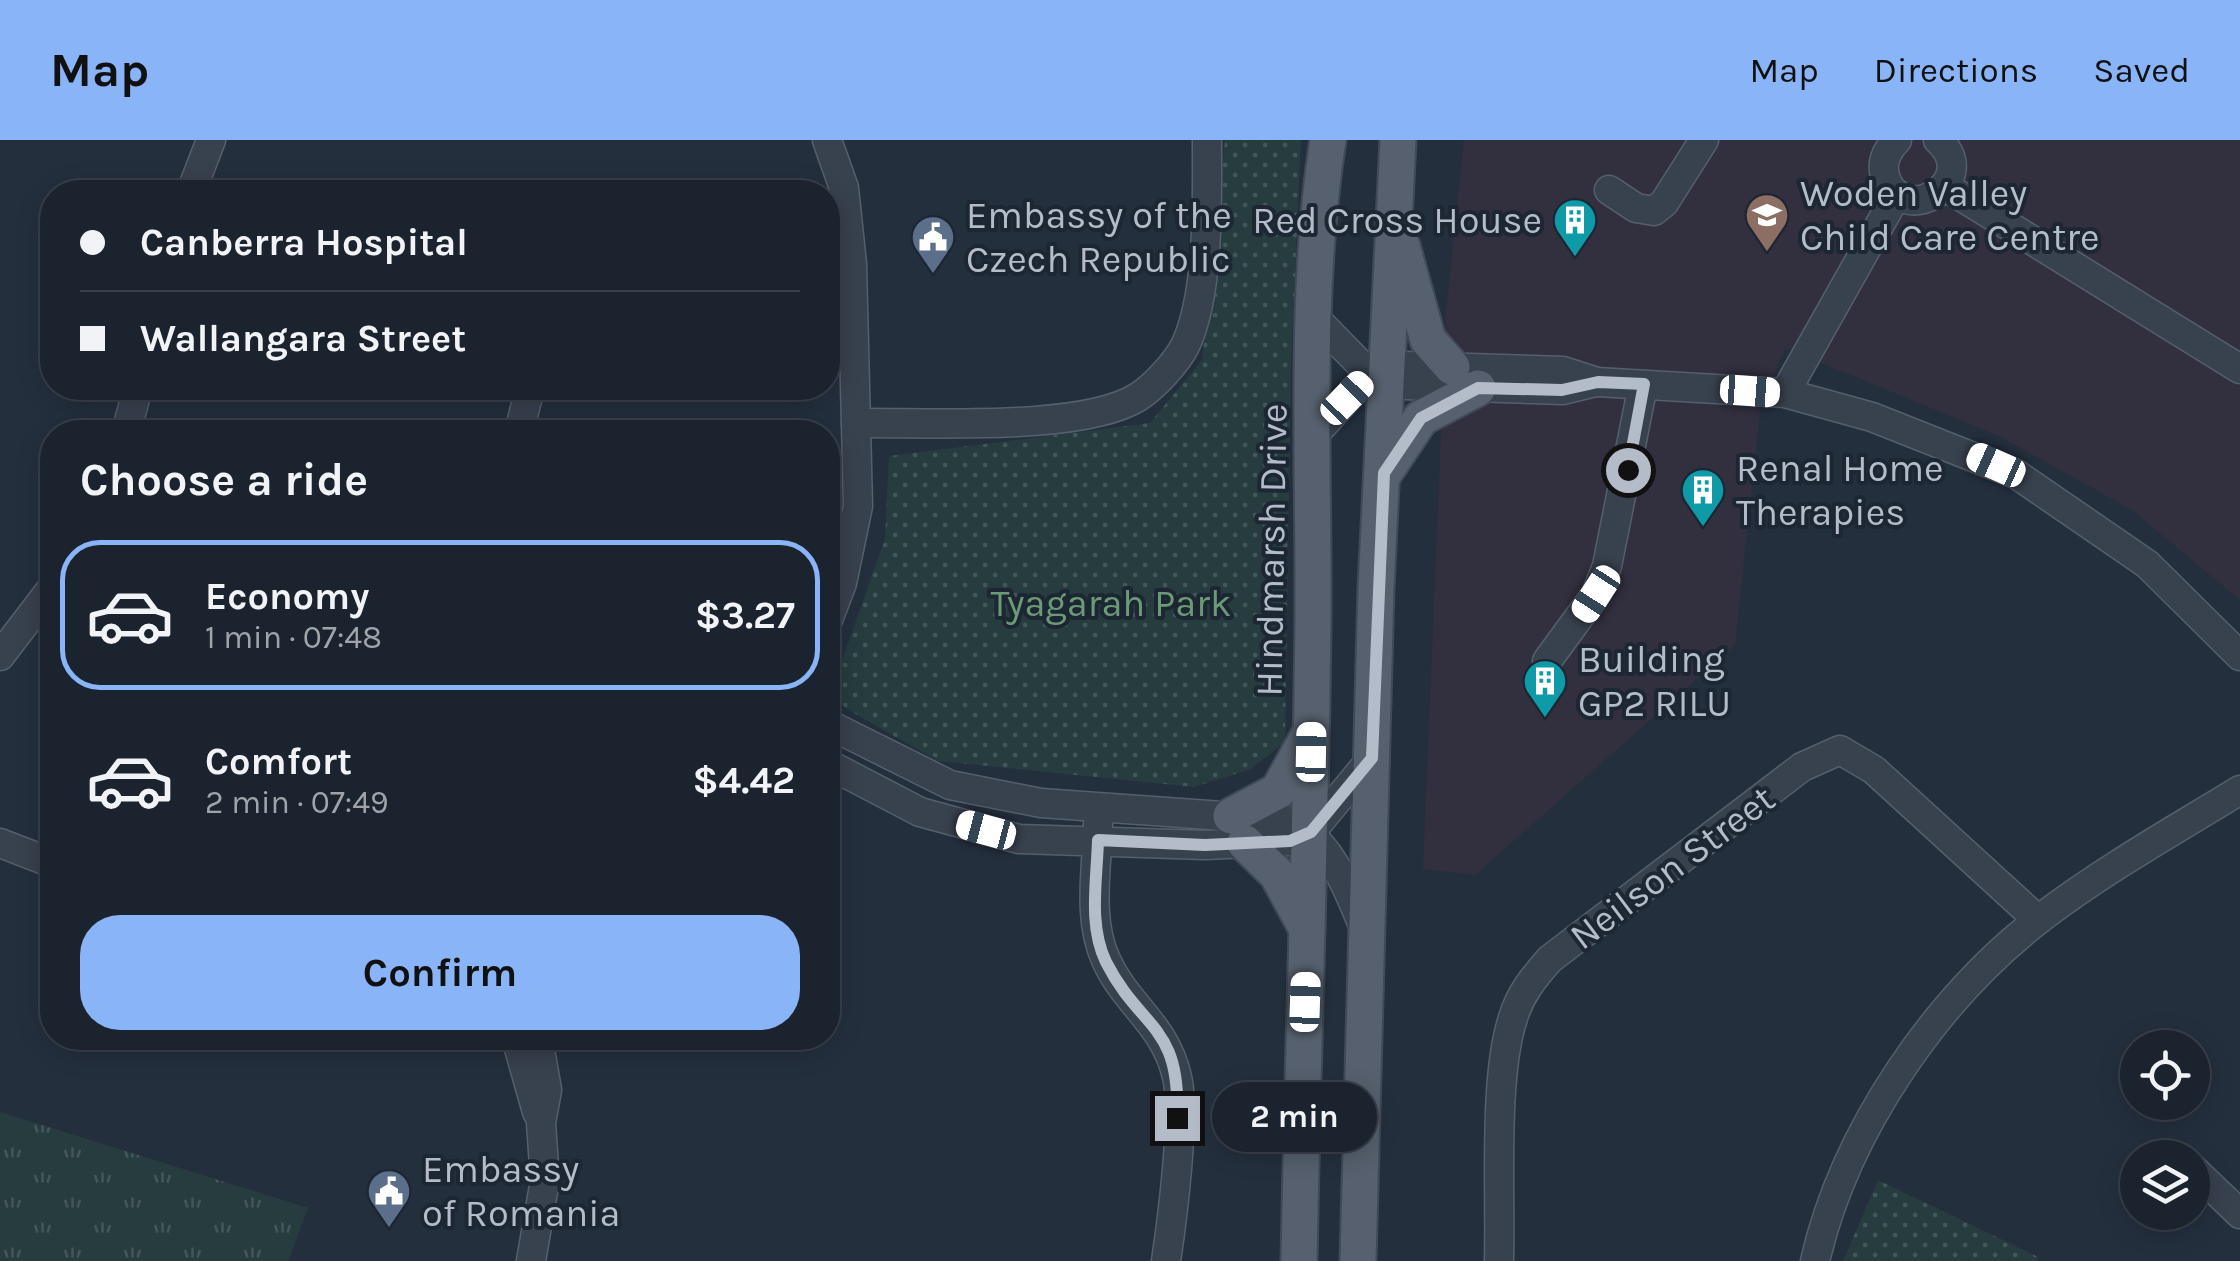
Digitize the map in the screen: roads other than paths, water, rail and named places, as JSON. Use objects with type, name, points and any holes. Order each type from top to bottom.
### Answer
[{"type":"main road","name":"Hindmarsh Drive","points":[[1299,1261],[1311,832],[1316,320],[1328,140]]},
{"type":"main road","points":[[1358,1261],[1364,930],[1398,140]]},
{"type":"main road","points":[[1384,473],[1421,418],[1464,378],[1428,340],[1393,211]]},
{"type":"main road","points":[[1308,930],[1277,874],[1238,830],[1278,790],[1312,730]]},
{"type":"street","points":[[195,180],[211,140]]},
{"type":"street","points":[[827,140],[844,188],[852,264],[858,506],[840,588]]},
{"type":"street","points":[[856,423],[1048,418],[1102,410],[1138,396],[1184,348],[1195,316],[1207,140]]},
{"type":"street","points":[[1609,190],[1636,208],[1654,211],[1664,203],[1704,140]]},
{"type":"street","points":[[1887,143],[1884,168],[1896,194],[1917,201],[1946,186],[1952,165],[1938,140]]},
{"type":"street","points":[[1946,186],[2240,368]]},
{"type":"street","points":[[1785,394],[1896,194]]},
{"type":"street","points":[[1316,320],[1360,364],[1387,375]]},
{"type":"street","points":[[1313,436],[1361,383],[1406,366],[1464,378],[1563,371],[1598,382],[1785,394],[1872,417],[2016,474],[2147,564],[2240,656]]},
{"type":"street","points":[[1547,662],[1596,594],[1607,566],[1644,384]]},
{"type":"street","points":[[0,656],[40,604]]},
{"type":"street","points":[[840,730],[950,785],[1290,841],[1311,832],[1372,758]]},
{"type":"street","name":"Neilson Street","points":[[1499,1261],[1504,1059],[1513,1018],[1528,983],[1550,959],[1802,768],[1840,750],[1874,770],[2038,920]]},
{"type":"street","points":[[840,770],[920,812],[1019,839],[1098,840],[1238,830]]},
{"type":"street","points":[[1815,1261],[1847,1168],[1886,1095],[1948,1010],[2038,920],[2240,790]]},
{"type":"street","points":[[1098,807],[1095,931],[1107,964],[1165,1038],[1179,1081],[1172,1231],[1166,1261]]},
{"type":"street","points":[[1311,832],[1340,869],[1364,930]]},
{"type":"street","points":[[0,843],[40,858]]},
{"type":"street","points":[[520,1050],[541,1123],[545,1180],[541,1258]]},
{"type":"street","points":[[540,1050],[547,1090],[541,1123]]},
{"type":"street","points":[[2210,1185],[2240,1214]]},
{"type":"street","points":[[1172,1231],[1184,1261]]},
{"type":"place","name":"Woden Valley Child Care Centre","points":[[1767,253]]},
{"type":"place","name":"Red Cross House","points":[[1575,258]]},
{"type":"place","name":"Embassy of the Czech Republic","points":[[933,275]]},
{"type":"place","name":"Renal Home Therapies","points":[[1703,528]]},
{"type":"place","name":"Building GP2 RILU","points":[[1545,719]]},
{"type":"place","name":"Embassy of Romania","points":[[389,1229]]},
{"type":"park label","name":"Tyagarah Park","points":[[1111,603]]}]
